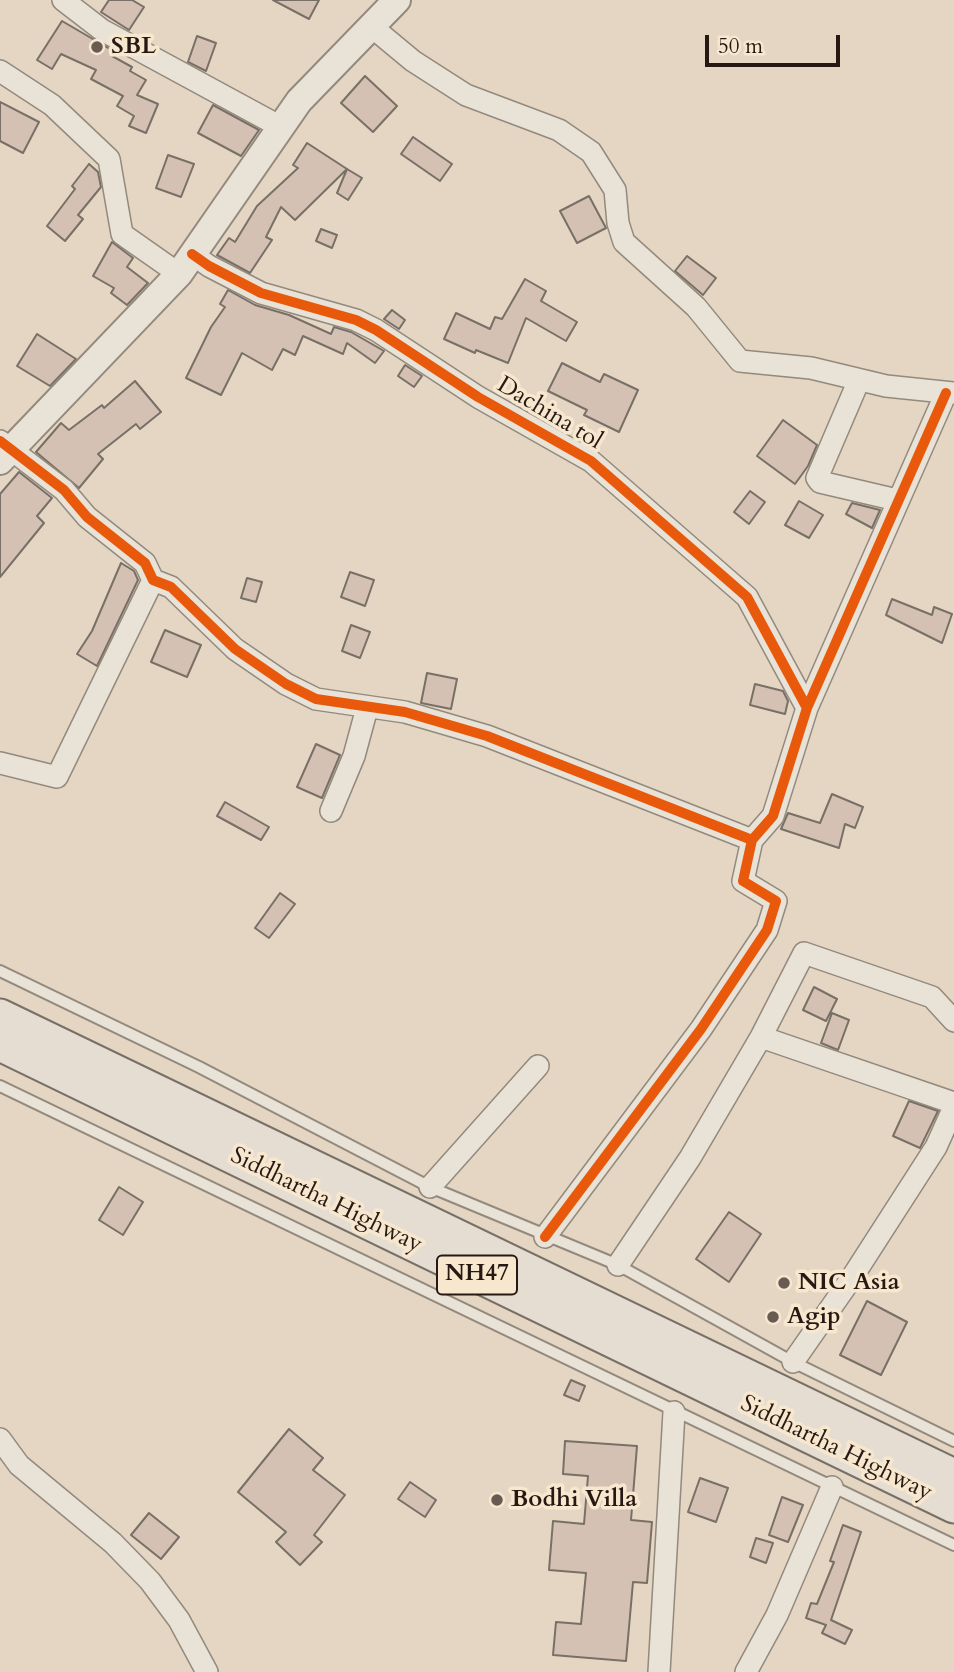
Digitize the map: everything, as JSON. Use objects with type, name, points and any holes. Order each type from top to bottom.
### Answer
[{"type":"highway","name":"Siddhartha Highway","points":[[0,1016],[954,1476]]},
{"type":"highway","name":"Siddhartha Highway","points":[[0,1044],[954,1506]]},
{"type":"street","points":[[63,0],[102,30],[279,126]]},
{"type":"street","points":[[545,1237],[701,1029],[767,930],[776,901],[743,881],[752,840],[773,816],[807,708],[897,500],[950,393],[859,380],[811,368],[740,360],[695,307],[624,242],[618,223],[615,190],[591,152],[559,130],[466,95],[413,61],[383,9],[279,126],[186,264],[4,451],[64,490],[87,517],[145,563],[153,580],[170,587],[235,649],[286,684],[316,699],[405,712],[487,736],[752,840]]},
{"type":"street","name":"Dachina tol","points":[[0,71],[52,105],[109,159],[122,234],[186,264],[209,266],[261,293],[347,317],[376,330],[478,397],[591,461],[747,597],[807,708]]},
{"type":"street","points":[[859,380],[817,478],[820,482],[897,500]]},
{"type":"street","points":[[0,763],[57,777],[153,580]]},
{"type":"street","points":[[331,811],[354,756],[367,708]]},
{"type":"street","points":[[618,1265],[690,1158],[761,1038],[804,953],[932,997],[954,1021]]},
{"type":"street","points":[[761,1038],[954,1105],[936,1147],[853,1276],[793,1362]]},
{"type":"street","points":[[430,1187],[538,1066]]},
{"type":"street","points":[[659,1672],[674,1412]]},
{"type":"street","points":[[0,1439],[19,1465],[113,1543],[150,1581],[179,1620],[197,1668]]},
{"type":"street","points":[[746,1672],[778,1615],[832,1487]]},
{"type":"lane","points":[[0,971],[199,1067],[430,1187],[545,1237],[618,1265],[793,1362],[954,1441]]},
{"type":"lane","points":[[0,1086],[954,1545]]},
{"type":"building","points":[[109,0],[132,0],[144,7],[129,30],[101,12]]},
{"type":"building","points":[[273,0],[319,0],[309,19]]},
{"type":"building","points":[[62,21],[115,52],[112,56],[132,67],[130,71],[146,80],[137,95],[158,104],[146,133],[129,126],[134,116],[117,106],[123,96],[91,79],[96,70],[61,54],[52,69],[37,60]]},
{"type":"building","points":[[197,36],[216,43],[206,71],[188,62]]},
{"type":"building","points":[[365,76],[397,106],[373,132],[341,103]]},
{"type":"building","points":[[0,102],[39,122],[23,153],[0,141]]},
{"type":"building","points":[[213,105],[259,130],[241,156],[198,133]]},
{"type":"building","points":[[413,137],[452,164],[440,181],[401,154]]},
{"type":"building","points":[[307,143],[347,169],[295,220],[281,207],[266,237],[272,240],[250,273],[217,255],[229,238],[235,242],[257,206],[298,168],[293,165]]},
{"type":"building","points":[[168,155],[194,164],[181,197],[156,188]]},
{"type":"building","points":[[89,164],[98,172],[101,187],[78,215],[83,219],[65,241],[47,226],[75,189],[72,186]]},
{"type":"building","points":[[347,169],[362,178],[348,200],[337,193]]},
{"type":"building","points":[[589,196],[606,228],[577,243],[560,211]]},
{"type":"building","points":[[321,229],[337,235],[332,248],[316,241]]},
{"type":"building","points":[[112,242],[133,258],[127,267],[148,283],[127,305],[111,293],[114,288],[93,276]]},
{"type":"building","points":[[687,256],[716,278],[703,295],[675,271]]},
{"type":"building","points":[[525,279],[546,291],[541,301],[577,322],[566,341],[526,318],[508,363],[476,350],[475,353],[444,339],[456,313],[490,329],[495,317],[502,319]]},
{"type":"building","points":[[228,290],[255,305],[289,315],[331,334],[334,327],[351,332],[384,351],[375,363],[347,343],[343,354],[303,336],[295,355],[283,349],[272,370],[242,353],[221,395],[186,378],[211,327],[225,307],[220,304]]},
{"type":"building","points":[[392,310],[405,320],[399,329],[384,319]]},
{"type":"building","points":[[37,334],[76,359],[50,386],[17,366]]},
{"type":"building","points":[[562,363],[600,382],[604,374],[638,390],[619,432],[584,415],[587,410],[548,391]]},
{"type":"building","points":[[405,365],[422,376],[414,387],[398,376]]},
{"type":"building","points":[[135,381],[161,412],[140,429],[136,424],[98,454],[103,459],[79,488],[36,452],[61,423],[69,430],[102,405],[104,408]]},
{"type":"building","points":[[783,420],[817,445],[808,466],[795,484],[757,456]]},
{"type":"building","points":[[19,472],[52,498],[37,516],[44,523],[0,577],[0,494]]},
{"type":"building","points":[[750,491],[765,502],[749,524],[734,512]]},
{"type":"building","points":[[799,501],[823,515],[809,538],[785,525]]},
{"type":"building","points":[[852,503],[880,510],[872,528],[846,514]]},
{"type":"building","points":[[121,563],[134,571],[138,580],[97,666],[77,654],[92,631]]},
{"type":"building","points":[[350,572],[374,580],[365,606],[341,597]]},
{"type":"building","points":[[247,578],[262,582],[256,602],[241,598]]},
{"type":"building","points":[[892,599],[932,615],[934,607],[952,614],[942,643],[886,615]]},
{"type":"building","points":[[351,625],[370,632],[360,658],[342,651]]},
{"type":"building","points":[[165,630],[201,645],[187,677],[151,662]]},
{"type":"building","points":[[427,673],[457,679],[451,709],[421,703]]},
{"type":"building","points":[[755,684],[783,691],[788,701],[785,714],[750,705]]},
{"type":"building","points":[[316,744],[340,755],[322,798],[297,787]]},
{"type":"building","points":[[832,794],[863,807],[855,828],[845,824],[839,848],[781,829],[788,813],[820,823]]},
{"type":"building","points":[[225,802],[269,827],[261,840],[217,816]]},
{"type":"building","points":[[280,893],[295,904],[269,938],[255,928]]},
{"type":"building","points":[[814,987],[837,999],[826,1021],[803,1010]]},
{"type":"building","points":[[832,1013],[849,1020],[838,1050],[821,1043]]},
{"type":"building","points":[[909,1101],[938,1111],[920,1148],[893,1136]]},
{"type":"building","points":[[119,1187],[143,1202],[123,1235],[99,1220]]},
{"type":"building","points":[[729,1212],[761,1234],[729,1282],[696,1259]]},
{"type":"building","points":[[867,1301],[907,1322],[881,1375],[840,1355]]},
{"type":"building","points":[[571,1380],[585,1386],[579,1401],[564,1395]]},
{"type":"building","points":[[289,1429],[323,1458],[313,1470],[345,1495],[314,1535],[322,1542],[300,1565],[276,1542],[286,1532],[238,1492]]},
{"type":"building","points":[[565,1441],[637,1446],[631,1520],[652,1522],[647,1583],[633,1582],[626,1661],[553,1655],[556,1622],[581,1624],[586,1573],[549,1570],[553,1521],[584,1524],[588,1476],[563,1474]]},
{"type":"building","points":[[700,1478],[728,1488],[716,1522],[688,1512]]},
{"type":"building","points":[[410,1482],[436,1500],[425,1517],[398,1499]]},
{"type":"building","points":[[782,1497],[803,1505],[788,1542],[769,1535]]},
{"type":"building","points":[[149,1513],[179,1537],[161,1559],[131,1535]]},
{"type":"building","points":[[843,1525],[861,1532],[831,1620],[852,1630],[845,1644],[822,1633],[826,1625],[806,1618],[811,1603],[817,1604],[834,1562],[830,1561]]},
{"type":"building","points":[[756,1538],[773,1543],[766,1563],[750,1557]]},
{"type":"cycle path","points":[[192,254],[261,293],[356,320],[376,330],[478,397],[591,461],[747,597],[807,708]]},
{"type":"cycle path","points":[[545,1237],[701,1029],[767,930],[776,901],[743,881],[752,840],[773,816],[807,708],[946,393]]},
{"type":"cycle path","points":[[0,441],[64,490],[87,517],[145,563],[153,580],[171,587],[235,649],[286,684],[316,699],[405,712],[487,736],[752,840]]},
{"type":"place","name":"SBL","points":[[97,47]]},
{"type":"place","name":"NIC Asia","points":[[784,1283]]},
{"type":"place","name":"Agip","points":[[773,1317]]},
{"type":"place","name":"Bodhi Villa","points":[[497,1500]]}]
